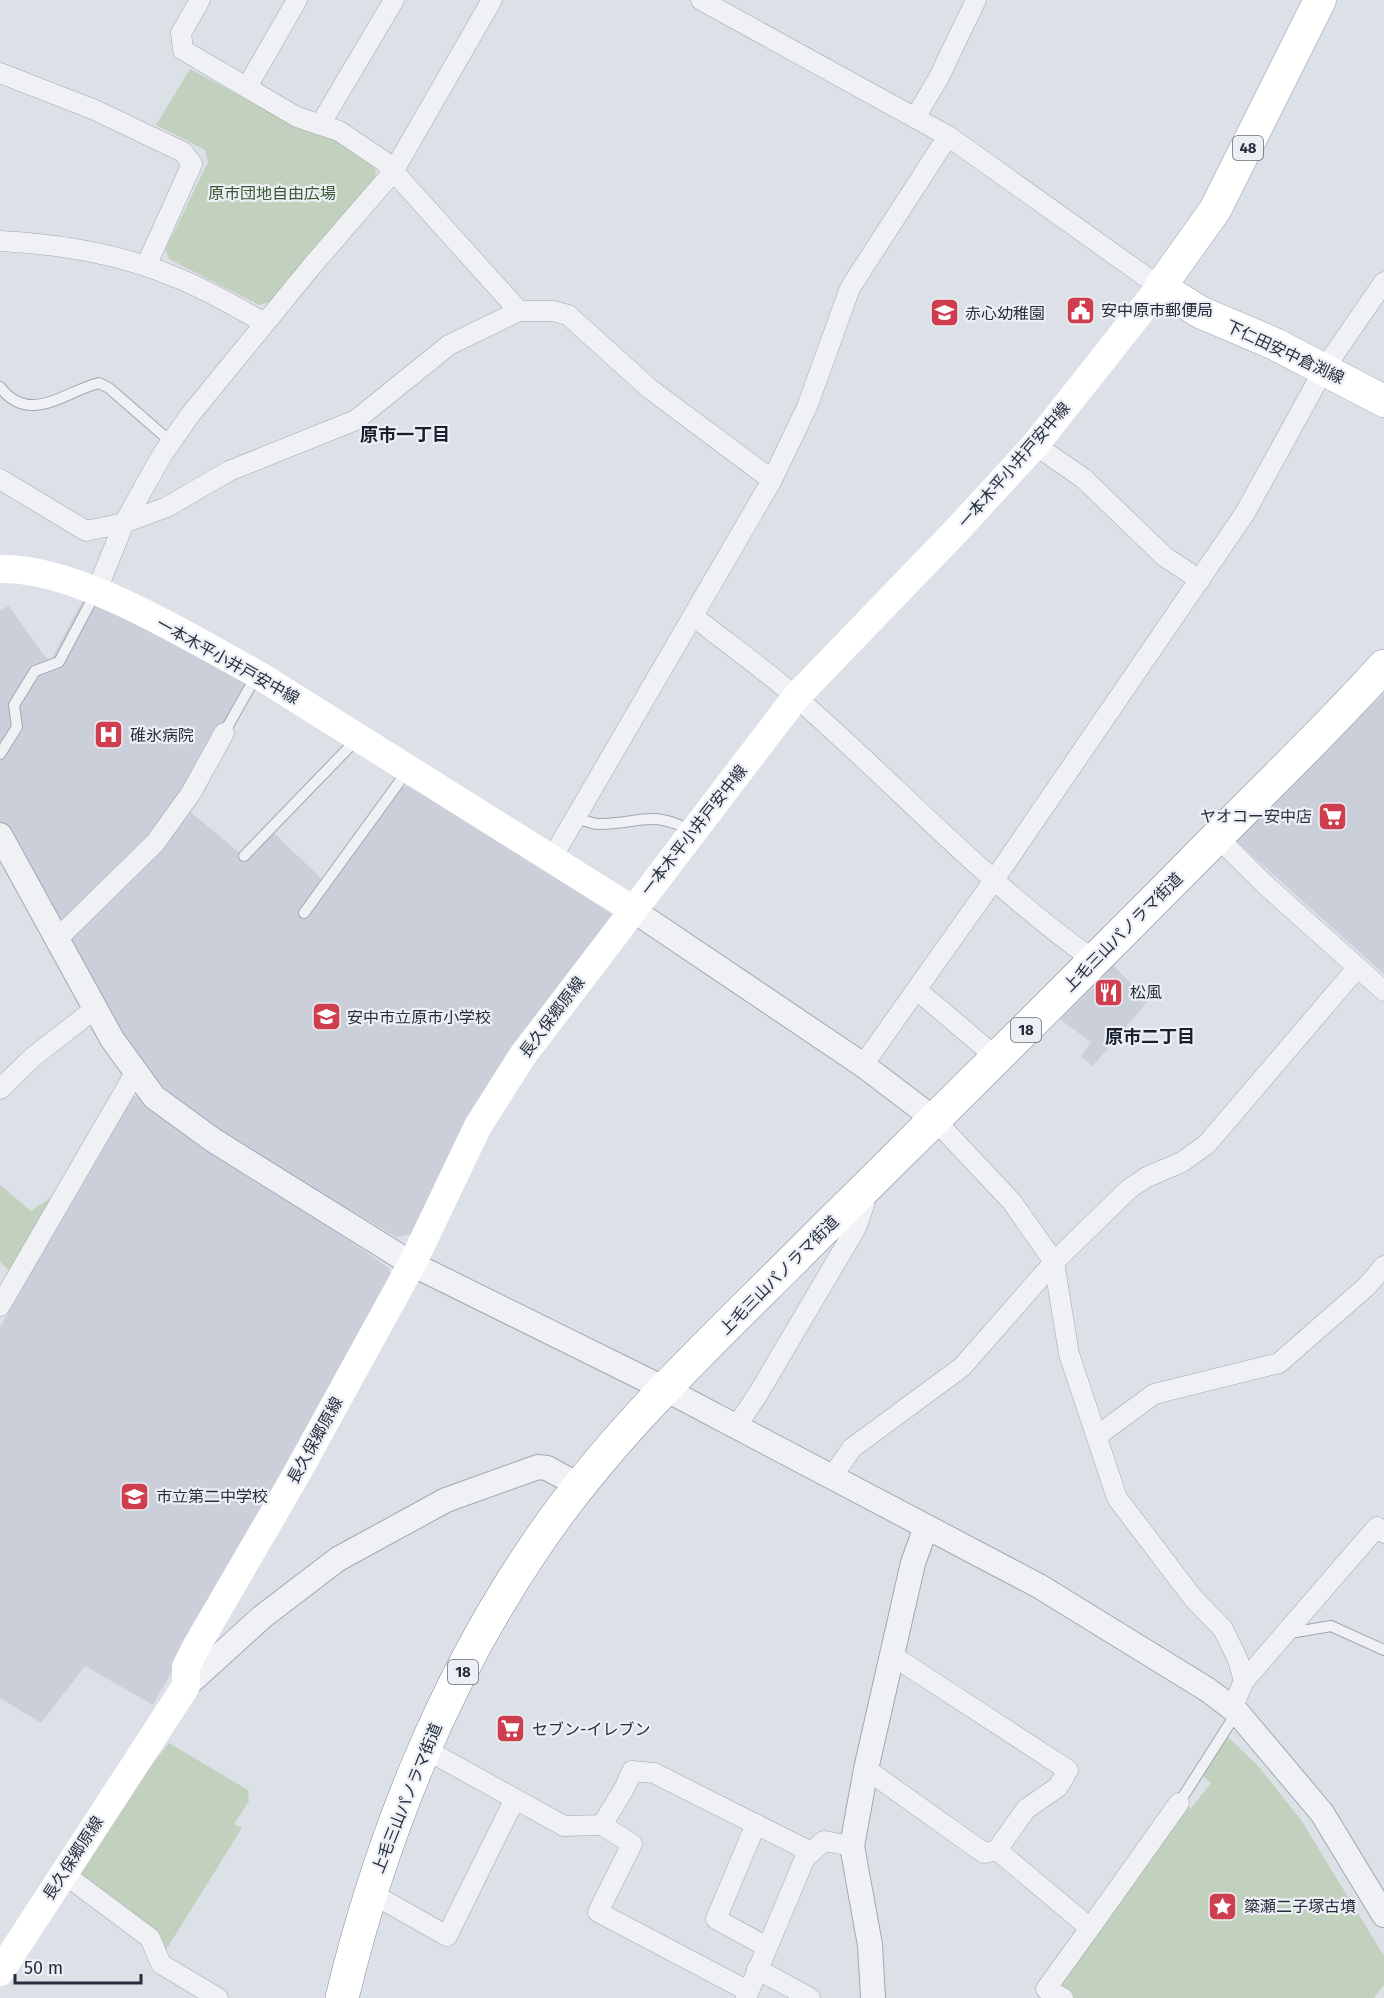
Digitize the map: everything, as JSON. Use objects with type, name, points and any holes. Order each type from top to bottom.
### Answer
[{"type":"highway","name":"上毛三山パノラマ街道","points":[[342,1998],[371,1893],[403,1798],[441,1713],[506,1591],[536,1544],[580,1486],[665,1389],[1095,961],[1384,666]]},
{"type":"main road","name":"48","points":[[1160,287],[1215,210],[1320,0]]},
{"type":"main road","name":"下仁田安中倉渕線","points":[[1160,287],[1200,312],[1324,369],[1384,401]]},
{"type":"main road","name":"一本木平小井戸安中線","points":[[0,569],[37,573],[97,590],[257,674],[633,910],[796,697],[1035,445],[1160,287]]},
{"type":"main road","name":"長久保郷原線","points":[[0,1972],[186,1686],[186,1667],[196,1647],[296,1475],[412,1264],[478,1126],[523,1055],[633,910]]},
{"type":"street","points":[[200,0],[181,33],[183,50],[297,117],[339,131],[385,162],[519,311]]},
{"type":"street","points":[[247,87],[297,0]]},
{"type":"street","points":[[320,125],[394,0]]},
{"type":"street","points":[[97,590],[124,523],[171,442],[265,323],[393,172],[492,0]]},
{"type":"street","points":[[701,0],[854,86],[916,116],[948,136],[1160,287]]},
{"type":"street","points":[[916,116],[938,79],[976,0]]},
{"type":"street","points":[[0,74],[95,110],[183,152],[192,164],[146,266]]},
{"type":"street","points":[[552,858],[772,480],[807,407],[850,288],[948,136]]},
{"type":"street","points":[[0,241],[88,252],[146,266],[194,286],[265,323]]},
{"type":"street","points":[[864,1065],[994,880],[1245,513],[1324,369],[1384,282]]},
{"type":"street","points":[[0,479],[86,531],[124,523],[167,507],[229,471],[356,420],[448,345],[519,311],[553,311],[568,315],[650,389],[772,480]]},
{"type":"street","points":[[1035,445],[1083,478],[1165,557],[1200,580]]},
{"type":"street","points":[[693,616],[796,697],[994,880],[1053,931],[1095,961]]},
{"type":"street","points":[[57,939],[155,843],[191,793],[224,733]]},
{"type":"street","points":[[0,835],[96,1008],[135,1073],[154,1097],[213,1140],[412,1264],[665,1389],[1039,1586],[1115,1630],[1235,1710],[1322,1813],[1384,1915]]},
{"type":"street","points":[[1217,837],[1384,991]]},
{"type":"street","points":[[633,910],[864,1065],[934,1119],[1012,1202],[1054,1263],[1069,1354],[1117,1498],[1193,1598],[1223,1629],[1238,1660],[1244,1681]]},
{"type":"street","points":[[832,1477],[852,1448],[962,1367],[1054,1263],[1129,1188],[1147,1177],[1182,1162],[1207,1144],[1358,968]]},
{"type":"street","points":[[917,990],[998,1058]]},
{"type":"street","points":[[0,1089],[33,1057],[96,1008]]},
{"type":"street","points":[[0,1306],[135,1073]]},
{"type":"street","points":[[736,1427],[856,1228],[864,1205],[856,1198]]},
{"type":"street","points":[[1097,1436],[1154,1394],[1279,1363],[1367,1286],[1384,1266]]},
{"type":"street","points":[[186,1686],[262,1617],[338,1559],[446,1500],[538,1467],[547,1468],[580,1486]]},
{"type":"street","points":[[1235,1710],[1244,1681],[1287,1628],[1382,1526]]},
{"type":"street","points":[[873,1998],[870,1945],[852,1846],[866,1769],[913,1563],[926,1527]]},
{"type":"street","points":[[866,1769],[984,1853],[997,1850],[1026,1809],[1058,1787],[1068,1770],[892,1656]]},
{"type":"street","points":[[425,1749],[564,1826],[602,1825],[632,1844],[598,1911],[747,1994],[805,1858],[824,1841],[852,1846]]},
{"type":"street","points":[[602,1825],[624,1790],[632,1771],[654,1773],[812,1852]]},
{"type":"street","points":[[371,1893],[447,1936],[515,1798]]},
{"type":"street","points":[[1063,1998],[1046,1989],[1179,1803]]},
{"type":"street","points":[[756,1824],[716,1918],[767,1947]]},
{"type":"street","points":[[997,1850],[1090,1928]]},
{"type":"street","points":[[63,1873],[150,1938],[161,1964],[218,1998]]},
{"type":"street","points":[[757,1969],[810,1998]]},
{"type":"lane","points":[[0,387],[7,396],[25,404],[45,405],[99,383],[109,388],[171,442]]},
{"type":"lane","points":[[0,754],[17,727],[14,705],[36,671],[59,662],[97,590]]},
{"type":"lane","points":[[224,733],[257,674]]},
{"type":"lane","points":[[244,856],[359,738]]},
{"type":"lane","points":[[304,913],[408,768]]},
{"type":"lane","points":[[576,818],[597,824],[652,817],[673,821],[693,832]]},
{"type":"lane","points":[[1287,1628],[1296,1632],[1331,1626],[1384,1650]]},
{"type":"lane","points":[[1179,1803],[1235,1710]]},
{"type":"shaded area","name":"碓氷病院","points":[[85,596],[250,680],[170,815],[61,928],[0,820],[0,610],[9,606],[45,657],[51,660]]},
{"type":"shaded area","name":"ヤオコー安中店","points":[[1384,693],[1384,974],[1235,840]]},
{"type":"shaded area","name":"安中市立原市小学校","points":[[416,784],[620,915],[416,1233],[396,1237],[218,1132],[159,1092],[144,1073],[67,938],[187,809],[248,860],[274,833],[330,887],[401,788]]},
{"type":"shaded area","points":[[1111,963],[1148,1001],[1093,1066],[1081,1057],[1091,1042],[1057,1017]]},
{"type":"shaded area","name":"市立第二中学校","points":[[130,1095],[140,1098],[389,1268],[392,1281],[153,1705],[85,1666],[41,1723],[0,1698],[0,1327]]},
{"type":"green space","name":"原市団地自由広場","points":[[190,69],[294,125],[334,140],[375,168],[376,178],[271,302],[259,305],[169,259],[165,250],[208,162],[205,150],[156,125]]},
{"type":"green space","points":[[0,1185],[31,1211],[59,1192],[12,1273],[0,1262]]},
{"type":"green space","points":[[1225,1734],[1259,1767],[1301,1820],[1384,1956],[1384,1985],[1374,1998],[1075,1998],[1058,1989],[1186,1805],[1191,1808],[1211,1783],[1201,1774]]},
{"type":"green space","points":[[169,1743],[248,1790],[249,1801],[234,1824],[242,1828],[164,1953],[154,1929],[79,1875],[134,1787]]},
{"type":"place","name":"安中原市郵便局","points":[[1080,310]]},
{"type":"place","name":"赤心幼稚園","points":[[944,313]]},
{"type":"place","name":"碓氷病院","points":[[109,735]]},
{"type":"place","name":"ヤオコー安中店","points":[[1333,816]]},
{"type":"place","name":"松風","points":[[1109,992]]},
{"type":"place","name":"安中市立原市小学校","points":[[326,1017]]},
{"type":"place","name":"市立第二中学校","points":[[135,1496]]},
{"type":"place","name":"セブン-イレブン","points":[[511,1729]]},
{"type":"place","name":"簗瀬二子塚古墳","points":[[1223,1906]]},
{"type":"district","name":"原市一丁目","points":[[405,435]]},
{"type":"district","name":"原市二丁目","points":[[1150,1037]]}]
